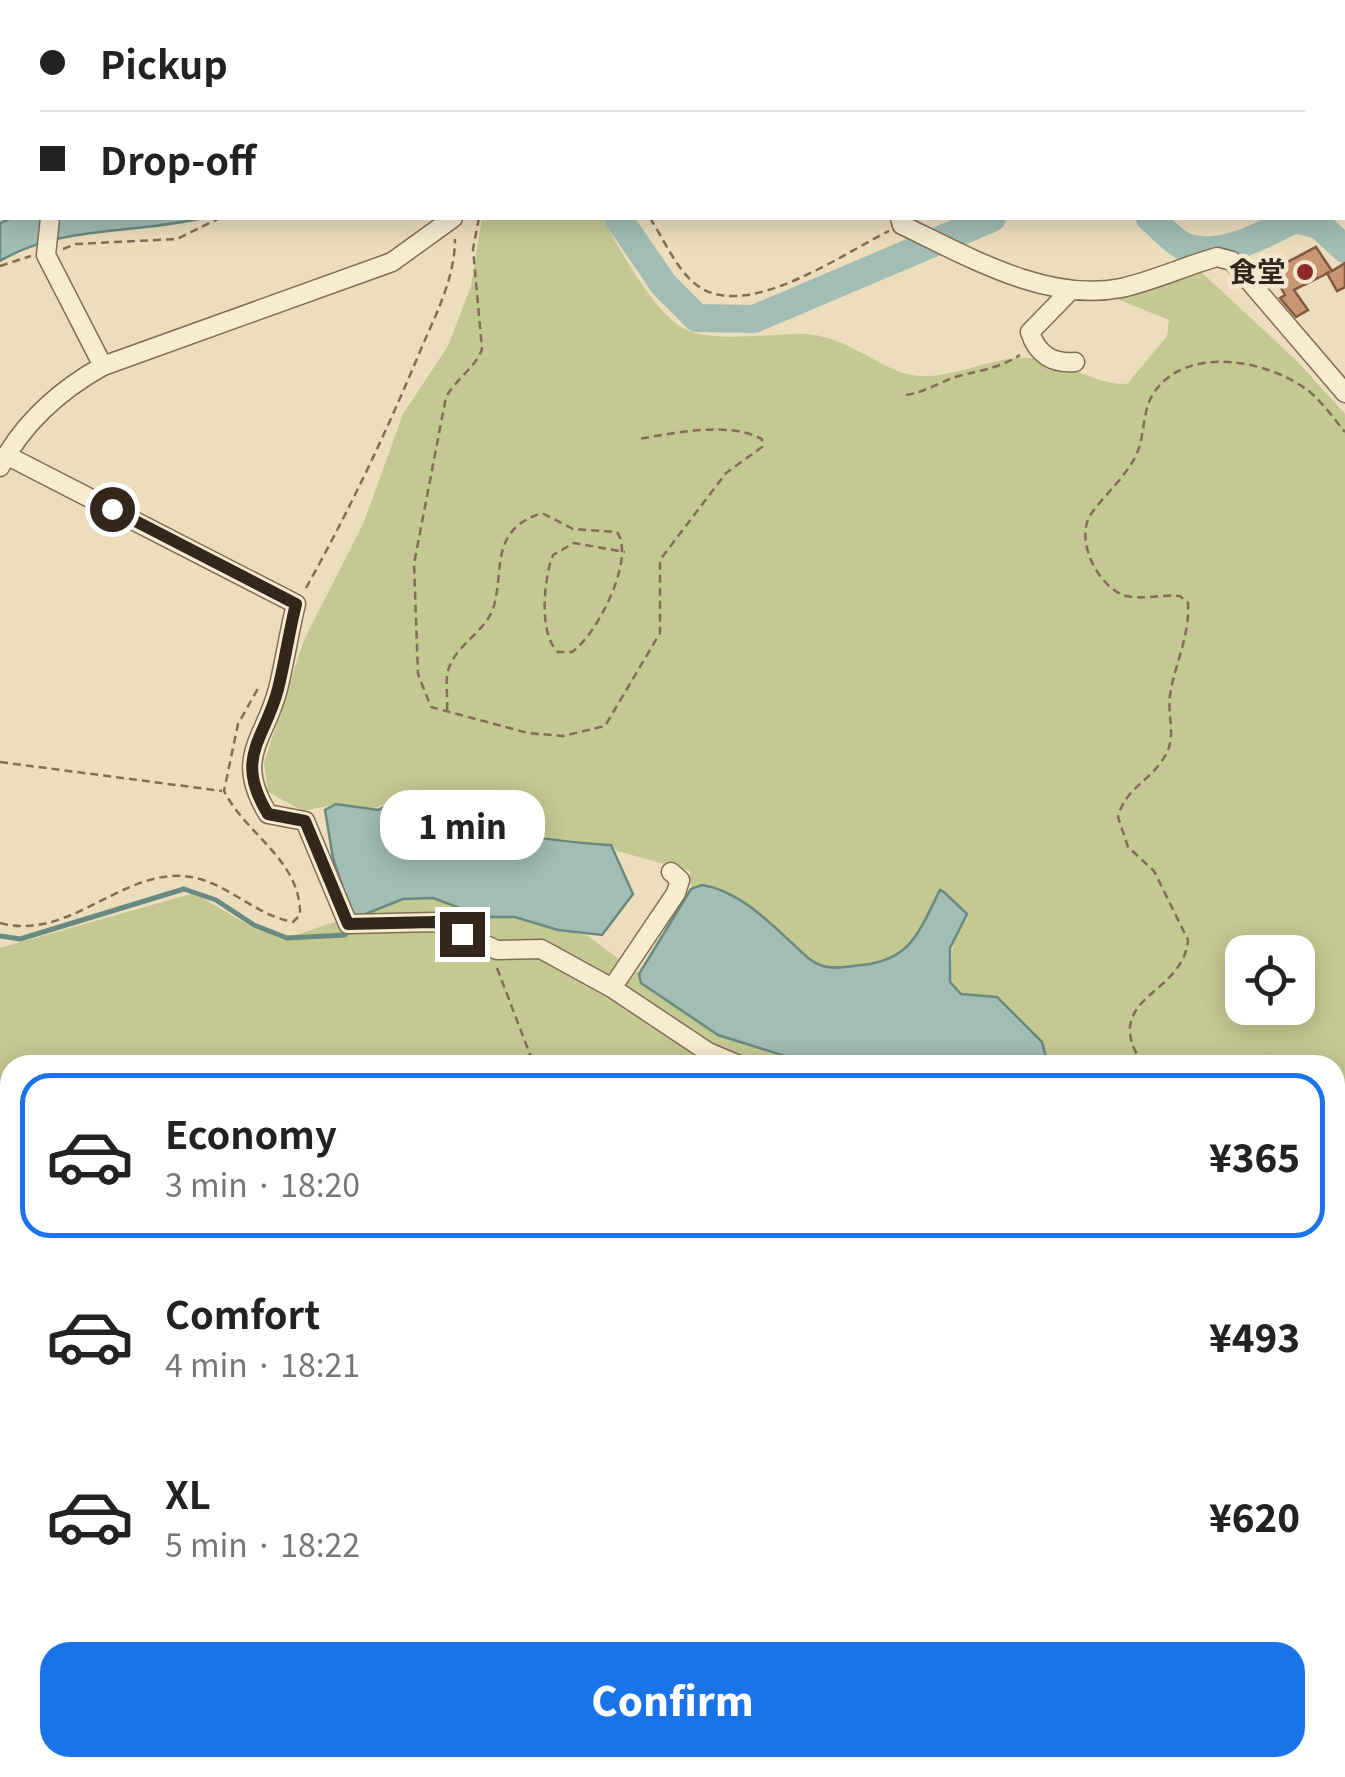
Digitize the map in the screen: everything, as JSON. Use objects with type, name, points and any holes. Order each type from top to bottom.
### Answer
[{"type":"street","points":[[50,220],[46,255],[103,366]]},
{"type":"street","points":[[901,221],[954,249],[1050,288],[1120,288],[1217,258],[1232,262],[1345,394]]},
{"type":"street","points":[[454,223],[392,262],[103,366],[70,384],[43,408],[3,461],[296,604],[277,692],[259,729],[253,790],[268,814],[305,821],[348,924],[435,922],[490,948],[541,949],[612,988],[715,1055]]},
{"type":"street","points":[[1072,290],[1030,332],[1034,346],[1046,357],[1075,362]]},
{"type":"street","points":[[612,988],[676,893],[680,880],[671,872]]},
{"type":"path","points":[[0,266],[19,256],[46,255],[76,244],[176,239],[216,220]]},
{"type":"path","points":[[479,220],[474,249],[482,349],[446,398],[414,564],[421,689],[431,707],[528,734],[563,736],[596,730],[617,711],[631,677],[660,633],[660,560],[726,473],[762,447],[762,439],[737,432],[678,432],[638,439]]},
{"type":"path","points":[[651,220],[690,280],[710,295],[738,299],[770,290],[901,221]]},
{"type":"path","points":[[296,604],[390,425],[455,262],[454,223]]},
{"type":"path","points":[[906,396],[934,390],[954,378],[1000,368],[1034,346]]},
{"type":"path","points":[[1137,1055],[1130,1021],[1137,1004],[1180,969],[1188,940],[1154,871],[1128,847],[1118,817],[1131,790],[1154,771],[1169,748],[1169,698],[1190,621],[1188,603],[1180,596],[1119,593],[1091,560],[1084,529],[1136,456],[1150,397],[1176,368],[1215,359],[1284,376],[1311,393],[1345,432]]},
{"type":"path","points":[[446,711],[448,673],[464,644],[492,612],[496,565],[503,547],[528,518],[542,513],[573,529],[617,532],[625,552],[622,568],[589,635],[572,652],[558,652],[549,636],[546,586],[553,555],[574,543],[625,552]]},
{"type":"path","points":[[0,923],[41,925],[88,911],[153,879],[174,876],[223,886],[270,918],[293,922],[300,915],[294,875],[249,827],[224,791],[238,724],[264,677]]},
{"type":"path","points":[[0,762],[224,791]]},
{"type":"path","points":[[490,948],[530,1055]]},
{"type":"green space","points":[[482,220],[603,220],[660,308],[683,328],[724,337],[819,336],[911,375],[943,374],[1023,358],[1127,384],[1167,336],[1169,320],[1117,299],[1199,270],[1298,362],[1345,414],[1345,1055],[1045,1055],[1042,1042],[998,997],[961,994],[950,982],[956,906],[944,892],[939,891],[916,939],[899,955],[885,963],[828,968],[813,963],[747,904],[702,886],[691,889],[690,871],[617,851],[611,845],[565,843],[541,835],[491,828],[432,792],[408,795],[366,811],[336,804],[303,811],[268,792],[264,763],[304,640],[364,522],[403,414],[448,346],[471,286]]},
{"type":"green space","points":[[194,893],[257,930],[293,936],[403,899],[434,898],[483,917],[515,917],[588,936],[639,974],[641,983],[718,1035],[782,1055],[0,1055],[0,948]]},
{"type":"water","points":[[193,220],[47,241],[0,261],[0,223]]},
{"type":"water","points":[[418,791],[437,796],[497,830],[611,845],[633,894],[602,935],[558,930],[515,917],[484,917],[433,898],[403,899],[353,919],[333,858],[325,810],[336,804],[378,810]]},
{"type":"water","points":[[702,885],[739,899],[810,959],[832,968],[878,962],[903,950],[919,930],[940,890],[967,914],[950,948],[950,982],[961,994],[997,997],[1042,1042],[1045,1055],[782,1055],[718,1035],[641,983],[639,974],[691,889]]},
{"type":"building","name":"食堂","points":[[1316,247],[1332,271],[1345,263],[1345,287],[1337,291],[1327,273],[1294,290],[1308,310],[1296,317],[1280,298],[1285,295],[1274,275],[1281,271],[1278,267]]},
{"type":"waterway","points":[[619,220],[664,285],[697,318],[754,319],[987,220]]},
{"type":"waterway","points":[[1152,220],[1178,243],[1201,250],[1243,243],[1293,220]]},
{"type":"waterway","points":[[1299,220],[1319,225],[1345,249]]},
{"type":"waterway","points":[[0,936],[20,939],[184,889],[216,900],[254,925],[287,938],[345,935],[348,929]]},
{"type":"place","name":"食堂","points":[[1305,272]]},
{"type":"route","points":[[112,509],[296,604],[277,692],[259,729],[253,754],[253,790],[268,814],[305,821],[340,914],[348,924],[358,927],[435,922],[462,934]]}]
